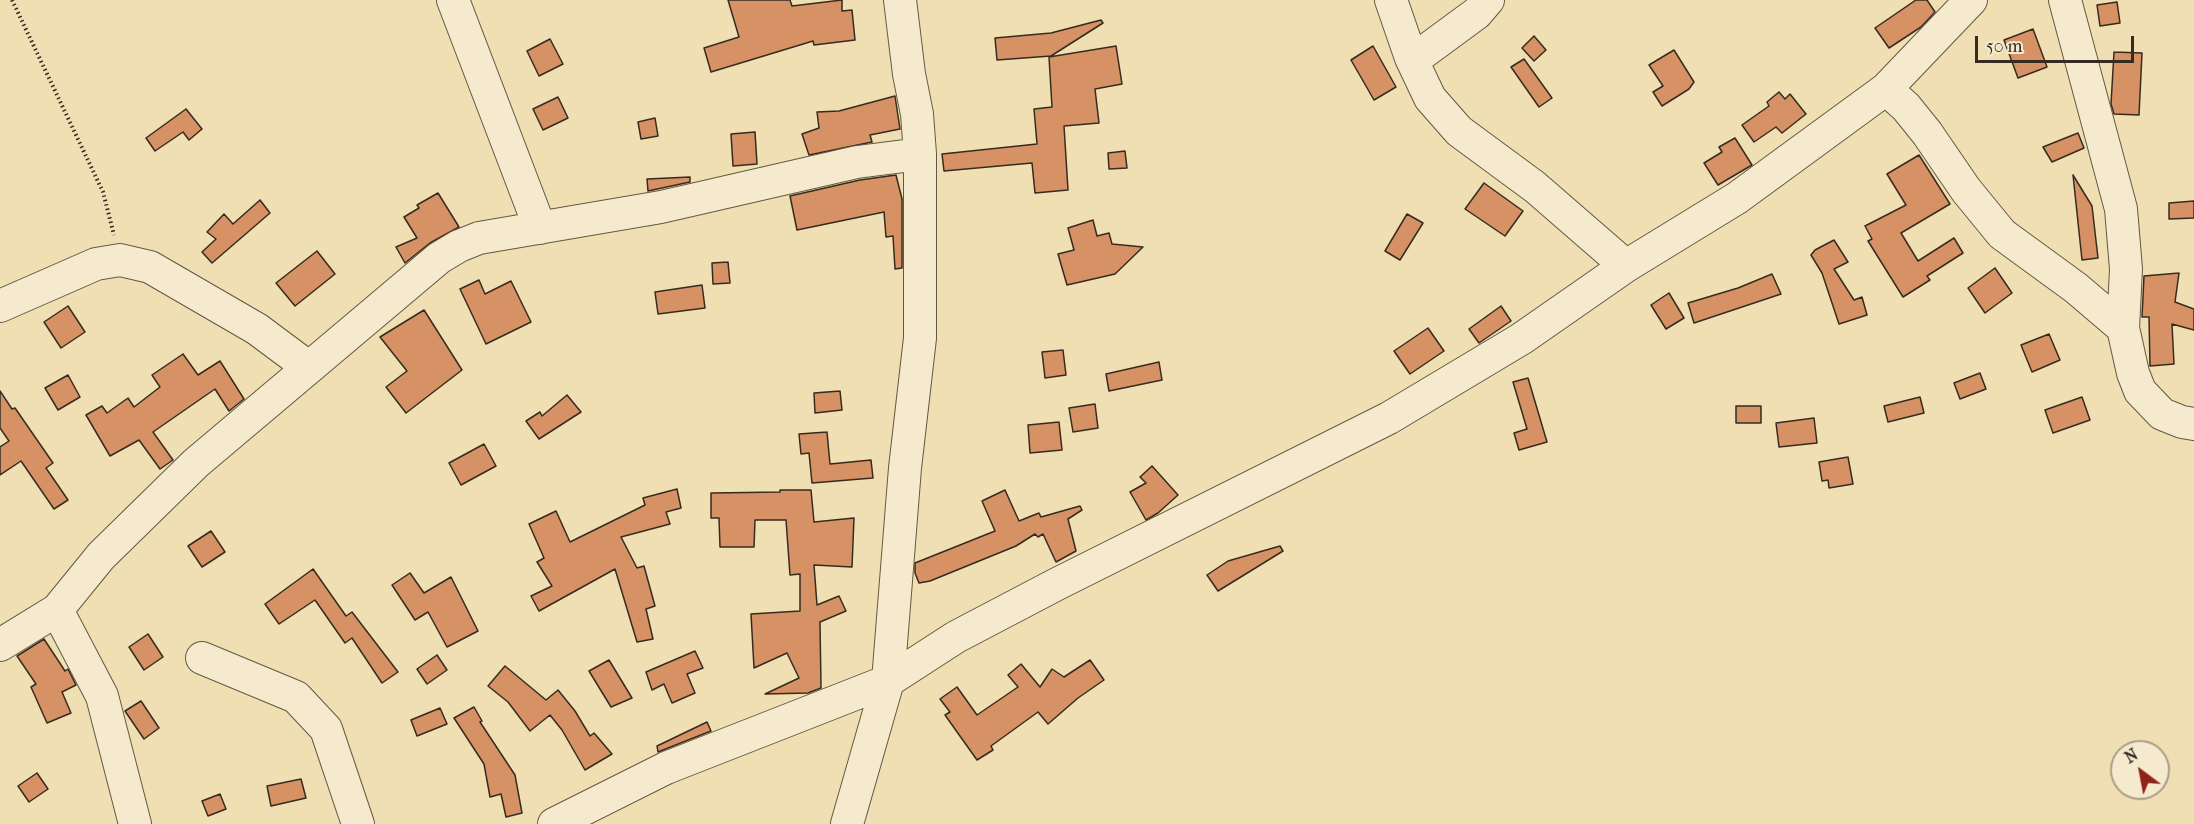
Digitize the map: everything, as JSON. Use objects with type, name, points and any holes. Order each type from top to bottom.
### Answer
[{"type":"street","points":[[453,0],[540,228]]},
{"type":"street","points":[[847,824],[888,681],[905,468],[920,338],[920,154],[917,114],[909,74],[900,0]]},
{"type":"street","points":[[1391,0],[1411,58],[1430,98],[1459,131],[1535,187],[1626,266]]},
{"type":"street","points":[[1411,58],[1424,52],[1477,13],[1488,0]]},
{"type":"street","points":[[554,824],[666,768],[888,681],[956,637],[1389,418],[1521,339],[1626,266],[1737,198],[1886,89],[1971,0]]},
{"type":"street","points":[[2065,0],[2121,209],[2126,269],[2123,328],[2133,373],[2140,391],[2162,414],[2194,424]]},
{"type":"street","points":[[1886,89],[1906,107],[1927,133],[1966,190],[2002,234],[2076,288],[2123,328]]},
{"type":"street","points":[[0,645],[57,610],[101,556],[164,494],[308,367],[439,258],[459,246],[479,238],[661,207],[857,162],[920,154]]},
{"type":"street","points":[[0,306],[96,264],[120,260],[150,267],[258,329],[308,367]]},
{"type":"street","points":[[57,610],[102,696],[135,824]]},
{"type":"street","points":[[202,658],[296,697],[326,729],[358,824]]},
{"type":"path","points":[[12,0],[104,192],[120,260]]},
{"type":"building","points":[[728,0],[790,0],[792,6],[842,0],[842,11],[852,10],[855,40],[814,45],[813,41],[711,72],[704,48],[739,37]]},
{"type":"building","points":[[1916,0],[1927,0],[1935,12],[1921,27],[1889,48],[1875,28]]},
{"type":"building","points":[[2117,2],[2120,23],[2100,26],[2097,5]]},
{"type":"building","points":[[1101,20],[1103,23],[1051,56],[997,60],[995,38],[1051,33]]},
{"type":"building","points":[[2033,29],[2047,67],[2018,78],[2004,40]]},
{"type":"building","points":[[1534,36],[1546,50],[1534,61],[1522,48]]},
{"type":"building","points":[[550,39],[563,64],[539,76],[527,51]]},
{"type":"building","points":[[1116,46],[1122,84],[1095,89],[1099,123],[1064,126],[1068,190],[1035,193],[1032,163],[944,171],[942,154],[1037,144],[1034,109],[1052,107],[1049,57]]},
{"type":"building","points":[[1373,46],[1396,87],[1374,100],[1351,60]]},
{"type":"building","points":[[1674,50],[1694,82],[1689,89],[1662,106],[1653,92],[1663,86],[1649,65]]},
{"type":"building","points":[[2114,52],[2142,53],[2139,115],[2114,114],[2111,104]]},
{"type":"building","points":[[1524,59],[1552,98],[1539,107],[1511,67]]},
{"type":"building","points":[[1779,92],[1785,99],[1790,94],[1806,114],[1782,133],[1776,127],[1754,142],[1742,125],[1769,106],[1767,102]]},
{"type":"building","points":[[895,96],[900,129],[870,135],[872,142],[809,155],[802,134],[819,128],[817,112],[839,111]]},
{"type":"building","points":[[558,97],[568,118],[543,130],[533,109]]},
{"type":"building","points":[[186,109],[202,129],[189,140],[183,132],[155,151],[146,138]]},
{"type":"building","points":[[655,118],[658,136],[641,139],[638,122]]},
{"type":"building","points":[[755,132],[757,164],[733,166],[731,134]]},
{"type":"building","points":[[2078,133],[2084,148],[2052,162],[2043,147]]},
{"type":"building","points":[[1735,138],[1752,165],[1718,185],[1704,163],[1722,152],[1719,147]]},
{"type":"building","points":[[1125,151],[1127,168],[1109,169],[1108,153]]},
{"type":"building","points":[[1919,155],[1950,204],[1901,233],[1918,261],[1954,238],[1963,253],[1927,276],[1930,280],[1903,297],[1868,241],[1872,239],[1865,226],[1906,205],[1887,174]]},
{"type":"building","points":[[896,175],[902,199],[902,268],[895,269],[893,236],[886,237],[884,212],[797,230],[790,196],[860,180]]},
{"type":"building","points":[[2073,175],[2092,206],[2098,258],[2082,260]]},
{"type":"building","points":[[690,177],[690,182],[648,191],[647,179]]},
{"type":"building","points":[[1484,183],[1523,211],[1505,236],[1465,209]]},
{"type":"building","points":[[438,193],[459,227],[430,243],[405,263],[396,247],[417,238],[404,217],[419,208],[417,205]]},
{"type":"building","points":[[260,200],[270,213],[212,263],[202,252],[216,239],[207,232],[224,214],[233,224]]},
{"type":"building","points":[[2194,201],[2194,218],[2169,219],[2169,203]]},
{"type":"building","points":[[1407,214],[1423,223],[1400,260],[1385,251]]},
{"type":"building","points":[[1093,220],[1097,236],[1109,233],[1112,244],[1143,247],[1115,274],[1067,285],[1058,254],[1074,250],[1068,228]]},
{"type":"building","points":[[1834,240],[1848,262],[1834,269],[1854,300],[1862,297],[1867,315],[1839,324],[1822,273],[1811,255],[1815,250]]},
{"type":"building","points":[[317,251],[335,274],[295,306],[276,283]]},
{"type":"building","points":[[728,262],[730,283],[713,284],[712,263]]},
{"type":"building","points":[[1995,268],[2012,293],[1985,313],[1968,288]]},
{"type":"building","points":[[2179,273],[2175,302],[2194,309],[2194,330],[2172,324],[2174,364],[2150,366],[2149,317],[2142,317],[2144,276]]},
{"type":"building","points":[[1772,274],[1781,294],[1694,323],[1688,303],[1738,288]]},
{"type":"building","points":[[479,280],[485,294],[511,281],[531,322],[486,344],[460,289]]},
{"type":"building","points":[[702,285],[705,308],[658,314],[655,292]]},
{"type":"building","points":[[1669,293],[1684,318],[1666,329],[1651,305]]},
{"type":"building","points":[[68,306],[85,332],[61,348],[44,322]]},
{"type":"building","points":[[1501,306],[1511,321],[1479,343],[1469,329]]},
{"type":"building","points":[[424,310],[462,370],[406,413],[386,387],[407,371],[380,337]]},
{"type":"building","points":[[1428,328],[1444,351],[1410,374],[1394,351]]},
{"type":"building","points":[[2049,334],[2060,360],[2032,372],[2021,345]]},
{"type":"building","points":[[1063,350],[1066,375],[1045,378],[1042,352]]},
{"type":"building","points":[[183,354],[198,375],[220,361],[244,399],[229,411],[215,389],[153,432],[173,460],[160,469],[139,440],[110,456],[86,415],[102,406],[107,413],[128,398],[134,407],[160,387],[152,375]]},
{"type":"building","points":[[1159,362],[1162,380],[1109,391],[1106,374]]},
{"type":"building","points":[[1980,373],[1986,389],[1960,399],[1954,383]]},
{"type":"building","points":[[68,375],[80,397],[58,410],[45,388]]},
{"type":"building","points":[[1528,378],[1547,442],[1519,450],[1514,433],[1527,429],[1513,382]]},
{"type":"building","points":[[0,391],[12,409],[15,408],[53,463],[46,468],[68,500],[54,509],[21,461],[0,475],[0,447],[9,441],[0,428]]},
{"type":"building","points":[[840,391],[842,410],[815,413],[814,393]]},
{"type":"building","points":[[567,395],[581,412],[539,439],[526,421],[540,412],[542,416]]},
{"type":"building","points":[[1920,397],[1924,413],[1888,422],[1884,406]]},
{"type":"building","points":[[2082,397],[2090,420],[2053,433],[2045,410]]},
{"type":"building","points":[[1095,404],[1098,428],[1073,432],[1069,408]]},
{"type":"building","points":[[1736,406],[1761,406],[1761,423],[1736,423]]},
{"type":"building","points":[[1814,418],[1817,443],[1779,447],[1776,423]]},
{"type":"building","points":[[1059,422],[1062,450],[1030,453],[1028,425]]},
{"type":"building","points":[[827,432],[830,464],[871,460],[873,478],[812,483],[809,453],[801,454],[799,434]]},
{"type":"building","points":[[484,444],[496,466],[461,485],[449,463]]},
{"type":"building","points":[[1848,457],[1853,484],[1829,488],[1828,480],[1822,481],[1819,462]]},
{"type":"building","points":[[1152,466],[1178,495],[1158,513],[1146,520],[1130,492],[1146,483],[1140,477]]},
{"type":"building","points":[[677,489],[681,508],[666,512],[670,524],[621,537],[637,568],[644,566],[655,606],[646,609],[653,639],[637,642],[615,569],[539,611],[531,596],[552,586],[537,562],[544,558],[529,524],[556,511],[570,542],[645,505],[643,498]]},
{"type":"building","points":[[780,490],[811,490],[814,522],[854,518],[852,567],[814,565],[817,605],[839,596],[846,611],[820,622],[821,688],[808,693],[765,694],[799,678],[787,653],[754,668],[751,614],[800,611],[800,574],[790,575],[786,520],[755,520],[754,547],[720,547],[719,518],[711,518],[711,493],[780,492]]},
{"type":"building","points":[[1005,490],[1019,521],[1039,513],[1041,517],[1080,506],[1082,510],[1068,519],[1076,551],[1056,562],[1043,534],[1038,537],[1035,534],[1016,546],[930,581],[919,583],[915,573],[915,563],[995,531],[982,501]]},
{"type":"building","points":[[211,531],[225,552],[202,567],[188,546]]},
{"type":"building","points":[[1280,546],[1283,551],[1218,591],[1207,575],[1228,561]]},
{"type":"building","points":[[313,569],[346,616],[352,612],[398,672],[382,683],[352,638],[345,643],[315,600],[279,624],[265,604]]},
{"type":"building","points":[[410,573],[424,593],[451,577],[478,631],[447,647],[428,612],[415,620],[392,585]]},
{"type":"building","points":[[148,634],[163,657],[144,670],[129,647]]},
{"type":"building","points":[[44,639],[65,671],[68,669],[76,685],[62,692],[71,713],[47,723],[31,687],[36,684],[17,656]]},
{"type":"building","points":[[695,651],[703,668],[687,674],[695,693],[672,703],[664,684],[652,690],[646,672]]},
{"type":"building","points":[[437,655],[447,670],[427,684],[417,669]]},
{"type":"building","points":[[609,660],[632,698],[611,707],[589,671]]},
{"type":"building","points":[[1090,660],[1104,680],[1078,698],[1048,724],[1038,712],[991,746],[993,750],[977,760],[945,715],[950,712],[940,699],[957,687],[977,715],[1018,687],[1008,675],[1021,664],[1040,687],[1052,669],[1064,677]]},
{"type":"building","points":[[505,666],[546,700],[558,690],[575,711],[590,736],[594,733],[612,754],[585,770],[562,730],[550,715],[530,731],[508,702],[488,686]]},
{"type":"building","points":[[141,701],[159,728],[144,739],[125,711]]},
{"type":"building","points":[[474,707],[482,721],[480,722],[515,775],[522,813],[506,817],[501,794],[490,797],[484,764],[454,718]]},
{"type":"building","points":[[440,708],[447,724],[417,736],[411,720]]},
{"type":"building","points":[[707,722],[711,731],[658,752],[657,746]]},
{"type":"building","points":[[37,773],[48,789],[29,802],[18,786]]},
{"type":"building","points":[[301,779],[306,798],[271,806],[267,786]]},
{"type":"building","points":[[220,794],[226,809],[208,816],[202,801]]}]
